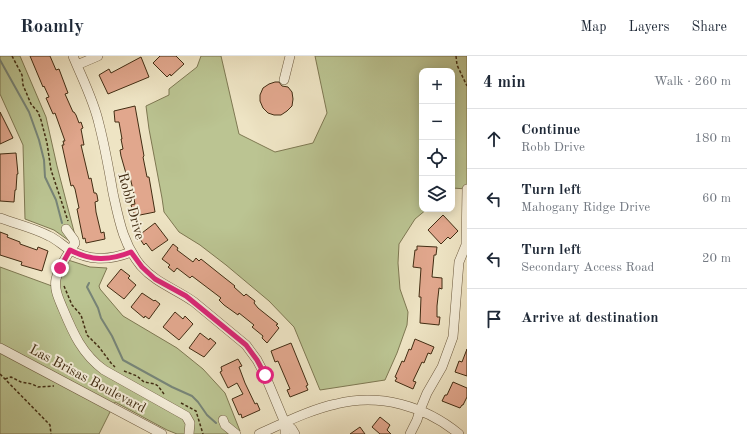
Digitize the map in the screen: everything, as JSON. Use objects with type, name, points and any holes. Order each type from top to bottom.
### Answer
[{"type":"street","points":[[75,60],[98,56]]},
{"type":"street","points":[[284,80],[290,56]]},
{"type":"street","name":"Robb Drive","points":[[75,60],[97,116],[119,222],[131,252],[142,267],[155,279],[186,296],[251,351],[265,375],[285,423],[286,434]]},
{"type":"street","points":[[410,434],[428,393],[438,375],[453,337],[460,262],[466,245],[467,189]]},
{"type":"street","points":[[0,218],[44,233],[70,250],[83,256],[101,259],[115,258],[131,252]]},
{"type":"street","points":[[68,226],[75,243],[60,268],[56,280],[57,294],[75,338],[85,352],[98,365],[112,375],[186,416],[190,424],[189,434]]},
{"type":"street","name":"Las Brisas Boulevard","points":[[0,348],[162,434]]},
{"type":"street","points":[[259,434],[323,408],[352,401],[368,400],[402,404],[420,410],[436,417],[459,434]]},
{"type":"street","points":[[223,420],[225,425],[236,434]]},
{"type":"street","name":"Robb Drive","points":[[285,423],[295,434]]},
{"type":"path","points":[[12,56],[22,75],[23,85],[31,104],[38,112],[41,120],[47,143],[51,170],[68,226]]},
{"type":"path","points":[[456,56],[457,65],[467,86]]},
{"type":"path","points":[[56,280],[62,283],[66,288],[72,305],[81,315],[86,334],[118,369]]},
{"type":"path","points":[[123,371],[137,376],[144,382],[155,384],[165,396]]},
{"type":"path","points":[[0,374],[50,425],[51,434]]},
{"type":"path","points":[[5,379],[11,377],[21,382],[38,387],[55,386],[62,380]]},
{"type":"path","points":[[179,402],[196,411],[203,434]]},
{"type":"green space","points":[[0,56],[20,56],[46,117],[78,247],[54,230],[25,219],[23,145],[0,94]]},
{"type":"green space","points":[[201,56],[221,56],[239,134],[275,152],[313,143],[327,113],[315,56],[467,56],[467,189],[455,188],[455,68],[419,68],[419,212],[423,212],[415,219],[399,244],[398,263],[400,289],[408,312],[407,325],[385,380],[320,390],[294,327],[269,301],[226,265],[200,245],[179,232],[164,212],[146,106],[169,95],[169,89],[197,67]]},
{"type":"green space","points":[[68,260],[90,267],[107,268],[99,286],[100,289],[123,316],[177,348],[203,369],[225,393],[240,431],[232,434],[177,434],[115,402],[99,434],[0,434],[0,267],[52,286],[60,278]]},
{"type":"building","points":[[30,56],[50,56],[56,70],[59,69],[68,93],[65,94],[73,112],[79,123],[81,122],[83,128],[81,129],[84,145],[81,145],[89,179],[91,178],[94,193],[97,195],[98,201],[95,202],[96,212],[101,233],[104,232],[105,239],[86,243],[85,238],[83,239],[75,189],[73,185],[71,186],[62,145],[64,145],[63,141],[65,141],[55,113],[53,114],[46,98],[49,97],[44,86],[43,87]]},
{"type":"building","points":[[160,56],[176,56],[184,64],[171,76],[170,74],[167,77],[153,63]]},
{"type":"building","points":[[141,57],[149,77],[108,94],[99,75],[109,69],[111,73]]},
{"type":"building","points":[[275,82],[279,82],[282,86],[288,87],[292,92],[292,106],[281,115],[268,113],[263,108],[260,101],[260,95],[263,88]]},
{"type":"building","points":[[135,106],[143,157],[147,177],[149,177],[155,212],[135,216],[131,205],[135,204],[134,194],[130,177],[127,177],[121,156],[120,150],[123,149],[122,139],[119,122],[115,122],[114,111]]},
{"type":"building","points":[[0,112],[13,138],[0,144]]},
{"type":"building","points":[[16,153],[18,174],[14,202],[0,201],[0,154]]},
{"type":"building","points":[[443,215],[458,231],[450,239],[448,237],[441,244],[428,230]]},
{"type":"building","points":[[155,223],[168,240],[152,251],[146,243],[144,245],[138,236]]},
{"type":"building","points":[[0,232],[8,235],[7,237],[20,242],[20,244],[37,250],[38,247],[48,251],[42,271],[21,265],[22,262],[0,255]]},
{"type":"building","points":[[173,244],[178,248],[177,250],[193,262],[196,258],[199,261],[201,259],[235,286],[234,287],[244,296],[246,294],[255,301],[254,303],[258,308],[278,324],[276,325],[279,328],[267,343],[262,338],[263,336],[252,327],[254,325],[239,313],[238,315],[224,305],[219,300],[221,298],[192,276],[190,278],[177,268],[174,272],[168,267],[170,265],[162,259]]},
{"type":"building","points":[[417,246],[437,247],[436,255],[434,255],[432,277],[442,278],[442,289],[439,288],[437,306],[437,317],[440,317],[439,325],[420,323],[421,297],[419,297],[421,268],[413,267],[415,250],[417,250]]},
{"type":"building","points":[[121,269],[130,276],[128,278],[136,285],[124,299],[107,286]]},
{"type":"building","points":[[142,293],[160,304],[149,319],[145,316],[144,318],[131,307]]},
{"type":"building","points":[[175,312],[183,319],[185,316],[193,324],[179,340],[163,327]]},
{"type":"building","points":[[200,333],[216,343],[204,357],[189,348]]},
{"type":"building","points":[[415,339],[434,347],[431,354],[428,353],[424,363],[422,362],[413,381],[416,382],[413,389],[395,381],[397,378],[395,377],[402,361],[404,362],[409,349],[411,350]]},
{"type":"building","points":[[291,343],[308,385],[306,386],[308,390],[290,397],[287,390],[290,389],[278,361],[275,362],[271,351]]},
{"type":"building","points":[[467,349],[467,376],[455,372],[459,361],[462,362]]},
{"type":"building","points":[[238,359],[242,366],[239,367],[245,383],[255,404],[257,403],[260,410],[242,418],[241,414],[239,415],[232,399],[243,394],[237,383],[228,388],[220,372],[222,371],[221,367]]},
{"type":"building","points":[[453,382],[467,388],[467,397],[460,408],[442,401],[445,395],[447,395]]},
{"type":"building","points":[[380,417],[390,425],[387,430],[391,434],[380,434],[372,427]]},
{"type":"building","points":[[360,427],[365,434],[350,434]]},
{"type":"waterway","points":[[0,60],[29,112],[44,160],[45,177],[56,200],[62,223]]},
{"type":"waterway","points":[[89,283],[87,287],[123,360],[172,387],[192,396],[207,415],[216,423]]},
{"type":"route","points":[[60,268],[70,250],[76,254],[95,259],[115,258],[131,252],[142,267],[155,279],[186,296],[246,345],[257,360],[265,375]]}]
